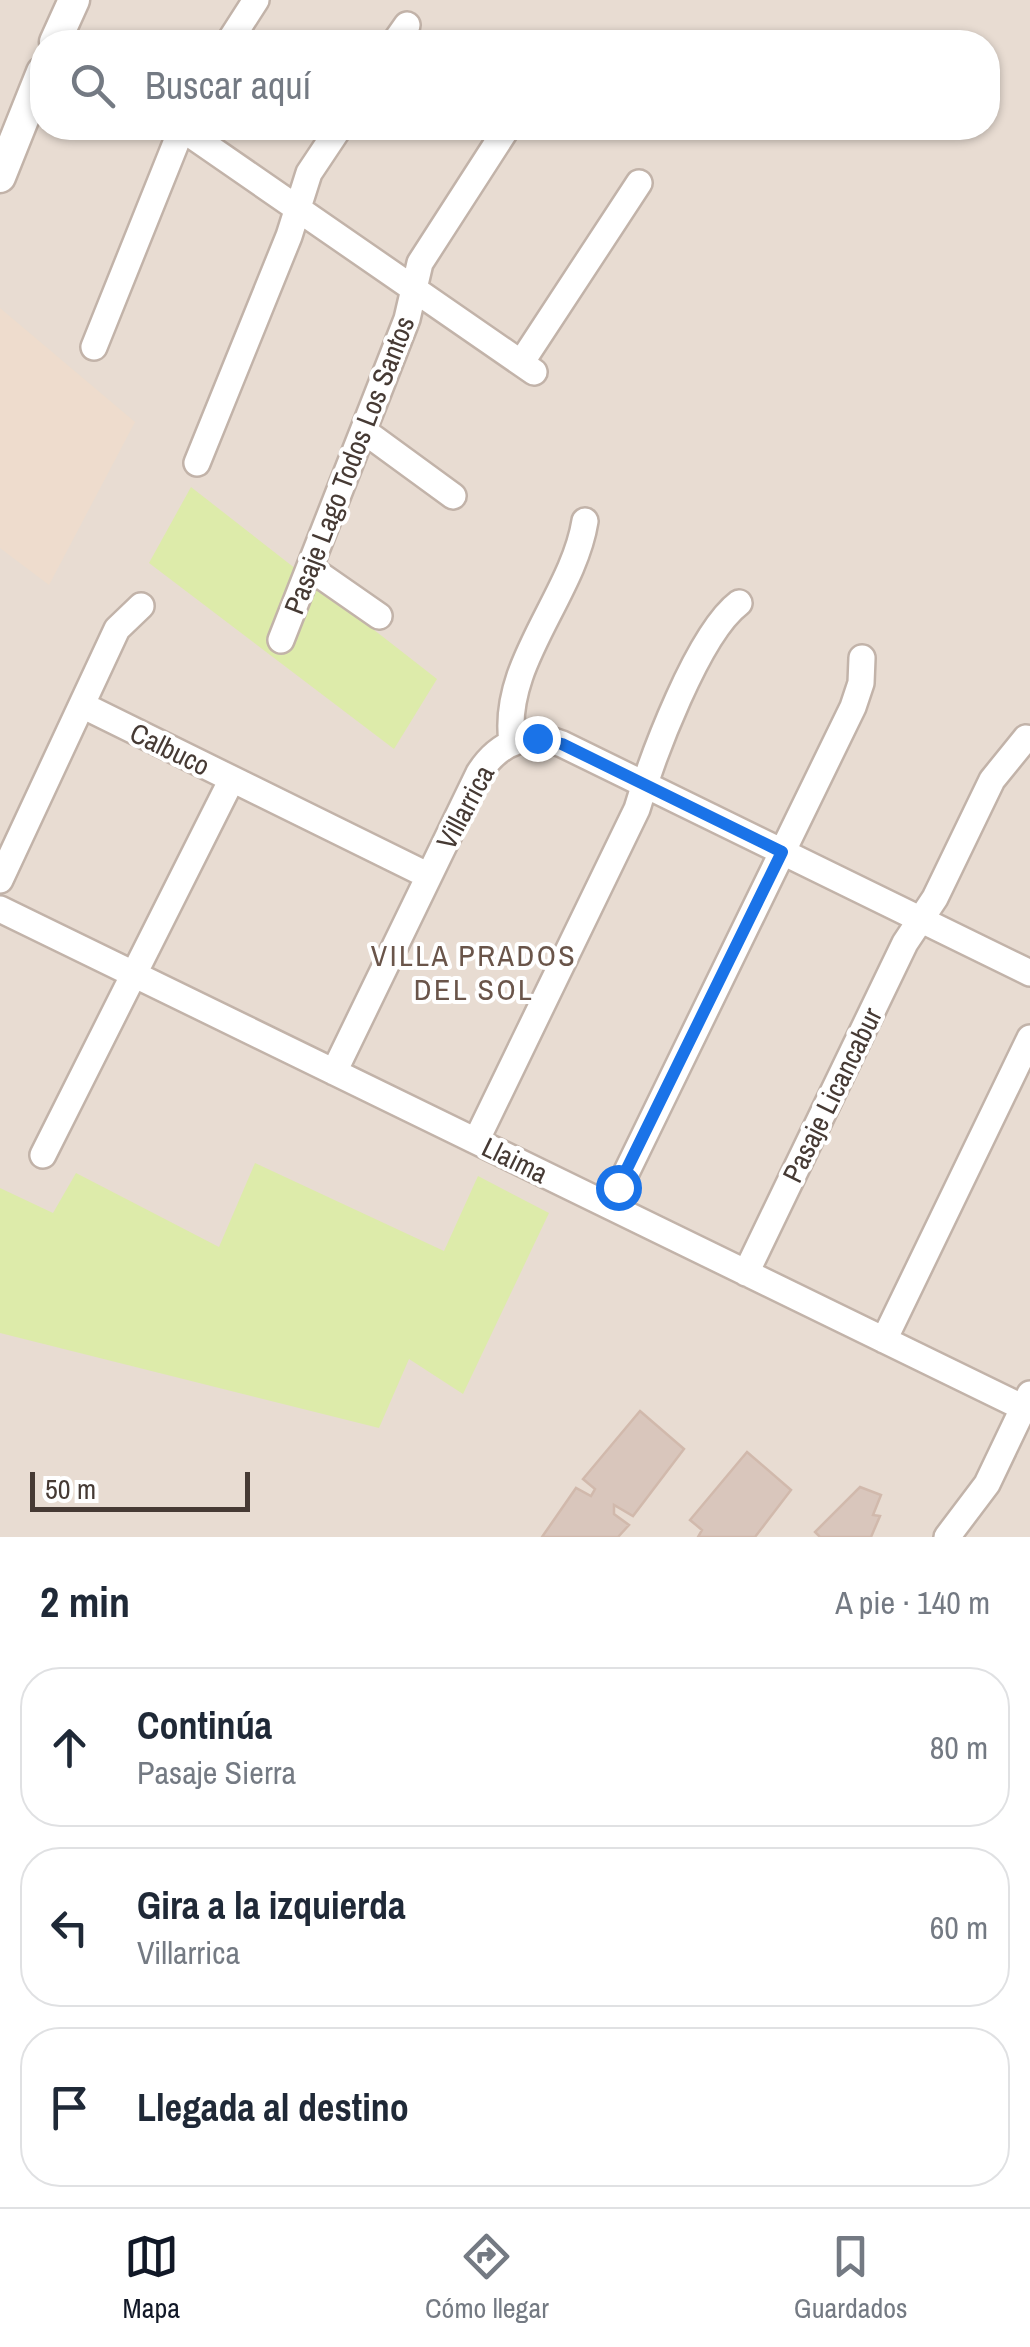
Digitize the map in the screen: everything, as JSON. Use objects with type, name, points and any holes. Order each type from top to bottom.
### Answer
[{"type":"street","points":[[61,30],[74,0]]},
{"type":"street","points":[[236,30],[256,0]]},
{"type":"street","points":[[0,177],[30,102]]},
{"type":"street","points":[[94,347],[176,140]]},
{"type":"street","points":[[199,140],[527,367],[638,183]]},
{"type":"street","points":[[198,462],[309,173],[331,140]]},
{"type":"street","name":"Pasaje Lago Todos Los Santos","points":[[281,640],[407,319],[420,262],[499,140]]},
{"type":"street","points":[[364,431],[453,496]]},
{"type":"street","points":[[512,742],[513,697],[579,552],[585,521]]},
{"type":"street","points":[[310,568],[379,616]]},
{"type":"street","points":[[476,1140],[638,808],[650,761],[712,635],[739,603]]},
{"type":"street","points":[[0,880],[122,621],[141,606]]},
{"type":"street","points":[[610,1206],[858,696],[862,658]]},
{"type":"street","name":"Calbuco","points":[[84,706],[430,876]]},
{"type":"street","name":"Pasaje Licancabur","points":[[746,1273],[992,780],[1026,738]]},
{"type":"street","name":"Villarrica","points":[[334,1072],[479,772],[512,742],[550,740],[1030,973]]},
{"type":"street","points":[[42,1156],[232,779]]},
{"type":"street","name":"Llaima","points":[[0,909],[884,1340],[1028,1404]]},
{"type":"street","points":[[884,1340],[1030,1038]]},
{"type":"street","points":[[946,1537],[987,1484],[1028,1404]]},
{"type":"shaded area","points":[[0,0],[1030,0],[1030,1537],[0,1537]]},
{"type":"shaded area","points":[[0,308],[135,422],[49,585],[0,548]]},
{"type":"green space","points":[[191,487],[437,679],[394,749],[149,563]]},
{"type":"green space","points":[[255,1163],[444,1251],[478,1176],[549,1213],[463,1394],[409,1359],[379,1428],[0,1333],[0,1188],[53,1213],[76,1173],[219,1247]]},
{"type":"building","points":[[640,1411],[684,1449],[633,1516],[614,1505],[614,1514],[629,1525],[618,1537],[542,1537],[576,1488],[591,1496],[595,1489],[583,1479]]},
{"type":"building","points":[[747,1452],[791,1490],[755,1537],[698,1537],[702,1530],[690,1520]]},
{"type":"building","points":[[860,1487],[881,1495],[873,1515],[880,1516],[871,1537],[820,1537],[815,1532]]},
{"type":"district","name":"VILLA PRADOS DEL SOL","points":[[474,972]]},
{"type":"route","points":[[537,738],[562,744],[782,852],[618,1187]]}]
